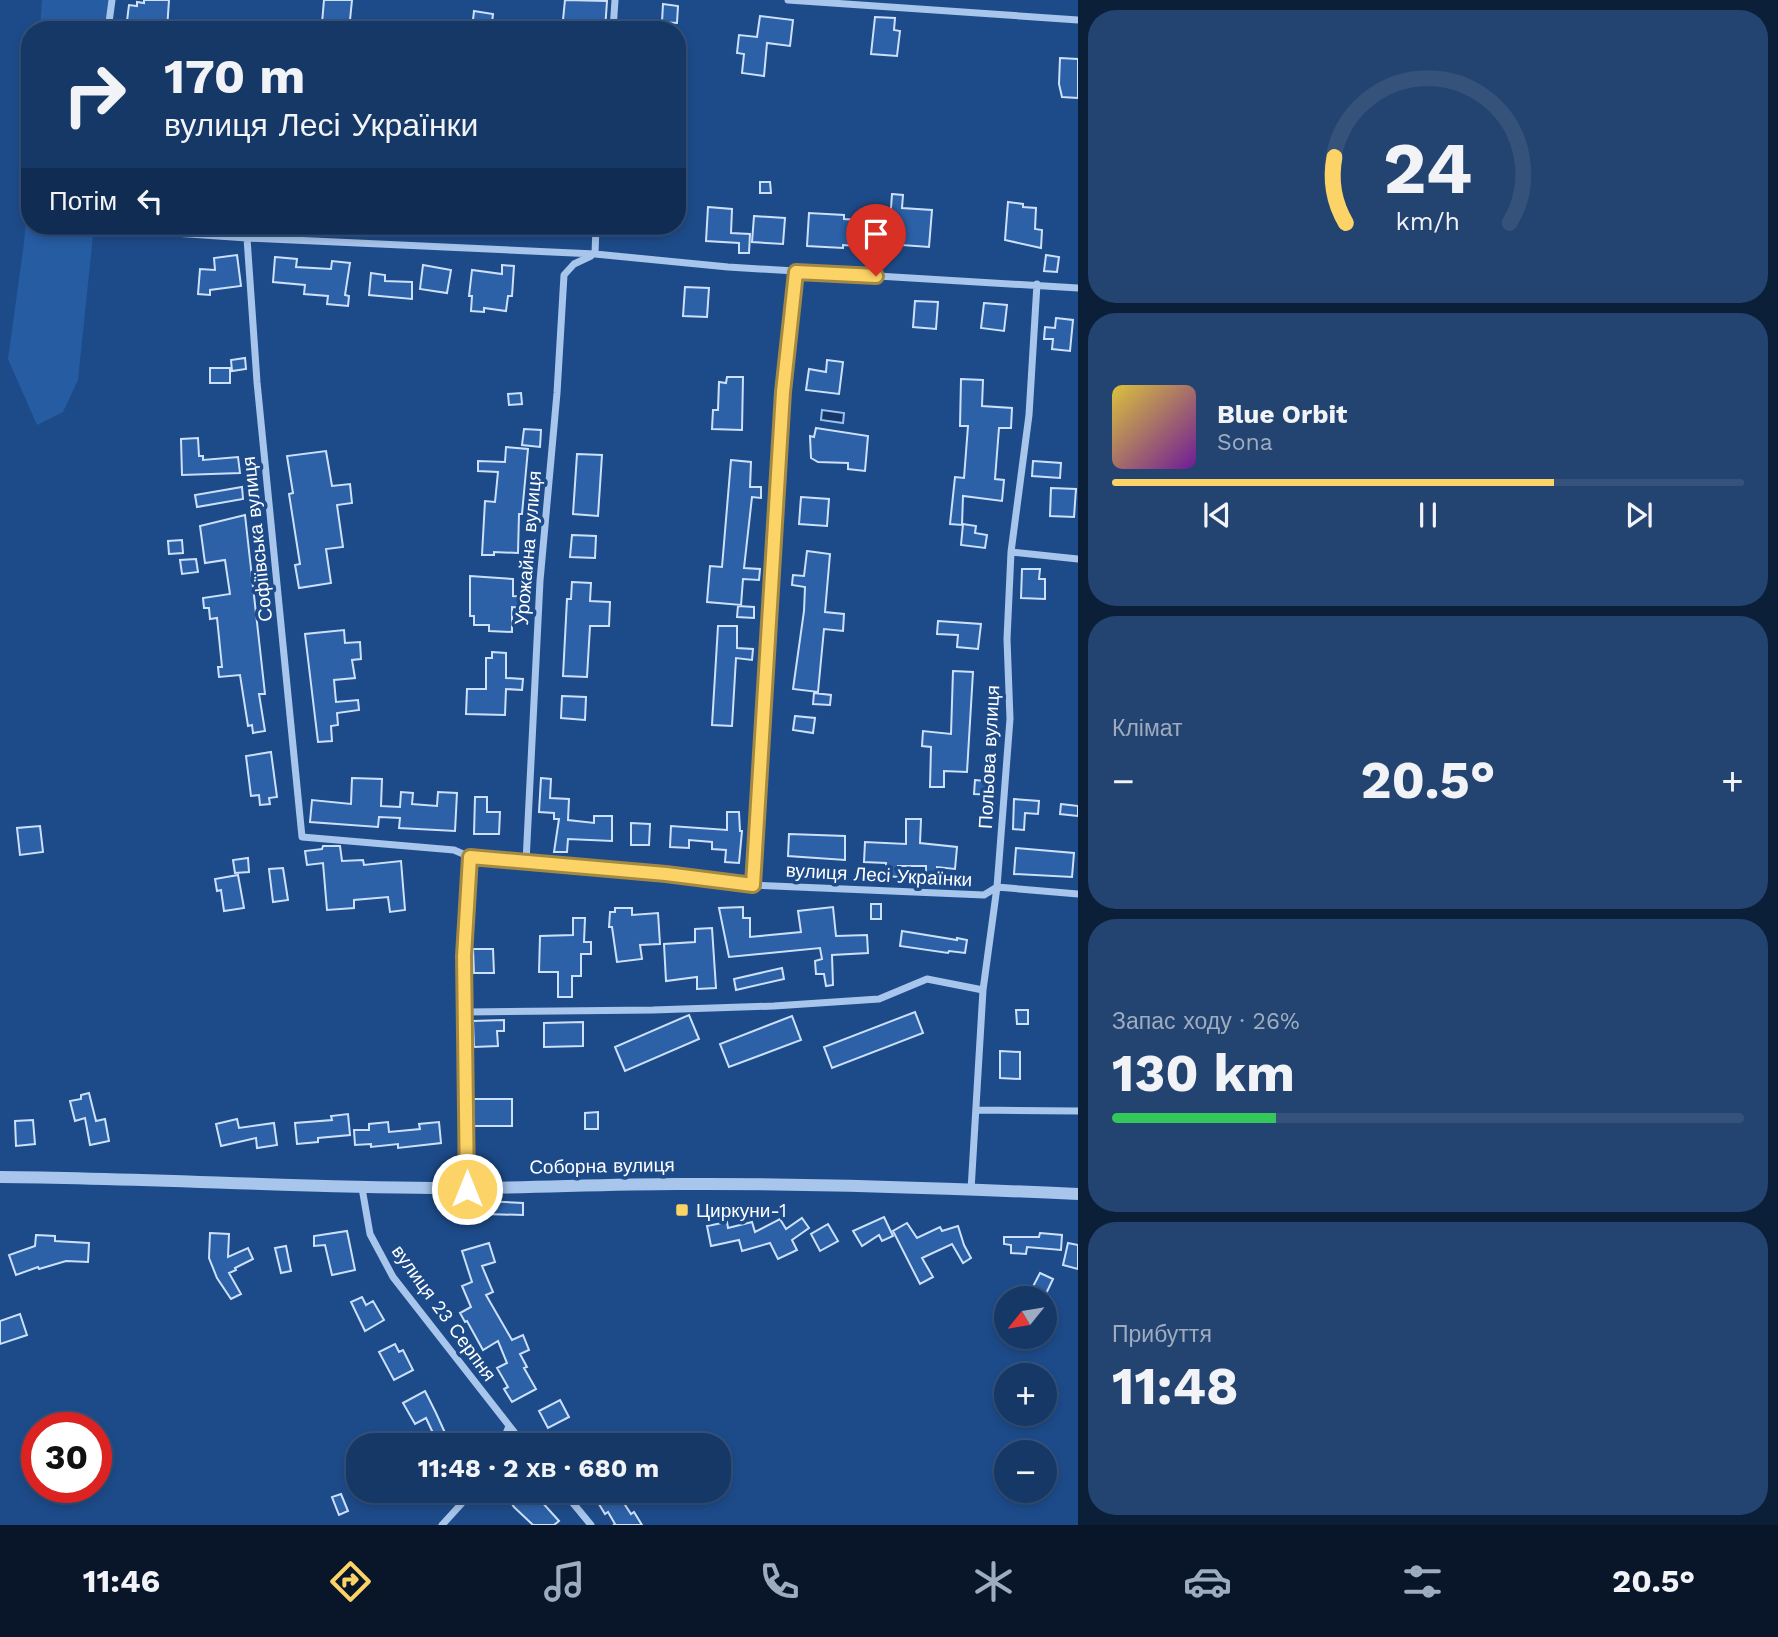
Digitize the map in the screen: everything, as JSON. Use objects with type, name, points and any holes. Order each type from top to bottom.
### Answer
[{"type":"street","points":[[109,21],[112,0]]},
{"type":"street","points":[[614,21],[615,0]]},
{"type":"street","points":[[788,0],[1078,20]]},
{"type":"street","points":[[203,235],[595,254],[796,272],[1078,288]]},
{"type":"street","points":[[595,254],[596,235]]},
{"type":"street","name":"Софіївська вулиця","points":[[247,238],[257,382],[302,837]]},
{"type":"street","name":"Урожайна вулиця","points":[[526,862],[540,581],[557,393],[564,275],[574,264],[595,254]]},
{"type":"street","points":[[753,885],[783,392],[796,272]]},
{"type":"street","name":"Польова вулиця","points":[[971,1189],[983,990],[997,887],[1010,719],[1007,639],[1011,552],[1029,415],[1037,284]]},
{"type":"street","points":[[1011,552],[1078,559]]},
{"type":"street","name":"вулиця Лесі Українки","points":[[302,837],[454,850],[470,857],[666,874],[753,885],[984,895],[997,887],[1078,894]]},
{"type":"street","points":[[467,1189],[464,956],[470,857]]},
{"type":"street","points":[[466,1012],[653,1010],[879,999],[927,979],[983,990]]},
{"type":"street","points":[[976,1110],[1078,1111]]},
{"type":"street","name":"Соборна вулиця","points":[[0,1177],[104,1177],[362,1188],[467,1189],[678,1184],[971,1189],[1078,1195]]},
{"type":"street","name":"вулиця 23 Серпня","points":[[362,1188],[370,1234],[393,1277],[515,1433]]},
{"type":"street","points":[[506,1433],[509,1426]]},
{"type":"street","points":[[442,1525],[462,1503]]},
{"type":"street","points":[[573,1503],[591,1525]]},
{"type":"shaded area","points":[[42,0],[113,0],[112,21],[41,21]]},
{"type":"shaded area","points":[[25,235],[93,235],[78,380],[63,412],[37,425],[8,359]]},
{"type":"shaded area","points":[[822,410],[844,413],[843,423],[821,420]]},
{"type":"building","points":[[144,0],[169,0],[168,21],[127,21],[129,5],[144,3]]},
{"type":"building","points":[[324,0],[352,0],[350,21],[322,21]]},
{"type":"building","points":[[565,0],[607,1],[606,21],[563,21]]},
{"type":"building","points":[[663,4],[678,6],[677,21],[662,21]]},
{"type":"building","points":[[474,11],[493,14],[492,21],[467,21],[473,20]]},
{"type":"building","points":[[760,16],[793,20],[790,46],[767,43],[764,76],[742,73],[744,54],[737,53],[739,35],[757,37]]},
{"type":"building","points":[[875,17],[895,18],[894,30],[900,31],[897,56],[871,54]]},
{"type":"building","points":[[1060,58],[1078,59],[1078,98],[1062,97],[1059,84]]},
{"type":"building","points":[[760,182],[770,182],[771,193],[760,193]]},
{"type":"building","points":[[892,194],[903,195],[902,208],[932,210],[929,247],[888,244],[888,248],[807,246],[809,213],[890,222]]},
{"type":"building","points":[[1008,202],[1036,208],[1035,229],[1042,230],[1041,248],[1005,240]]},
{"type":"building","points":[[708,207],[732,209],[731,233],[750,234],[749,253],[739,253],[739,243],[706,241]]},
{"type":"building","points":[[754,216],[785,218],[783,244],[752,242]]},
{"type":"building","points":[[237,255],[241,286],[210,290],[210,295],[198,294],[200,269],[215,270],[214,258]]},
{"type":"building","points":[[1046,255],[1059,257],[1057,272],[1044,271]]},
{"type":"building","points":[[275,257],[297,259],[296,267],[331,269],[332,261],[350,263],[345,295],[349,296],[348,306],[327,304],[328,296],[304,294],[305,285],[273,282]]},
{"type":"building","points":[[423,265],[451,270],[447,293],[420,289]]},
{"type":"building","points":[[502,265],[514,266],[512,296],[508,296],[506,311],[484,308],[484,312],[471,311],[472,296],[469,296],[472,270],[502,274]]},
{"type":"building","points":[[371,273],[385,275],[385,281],[412,282],[412,299],[369,295]]},
{"type":"building","points":[[685,287],[709,288],[707,317],[683,316]]},
{"type":"building","points":[[915,301],[938,302],[936,329],[913,327]]},
{"type":"building","points":[[984,303],[1007,305],[1004,331],[981,328]]},
{"type":"building","points":[[1056,318],[1073,320],[1070,351],[1052,349],[1053,339],[1044,339],[1045,327],[1055,328]]},
{"type":"building","points":[[245,358],[246,369],[232,371],[231,360]]},
{"type":"building","points":[[827,360],[843,362],[839,394],[806,390],[809,369],[826,372]]},
{"type":"building","points":[[210,368],[230,368],[230,383],[210,383]]},
{"type":"building","points":[[727,377],[743,377],[742,430],[712,429],[713,410],[718,410],[719,382],[726,383]]},
{"type":"building","points":[[961,379],[983,380],[982,406],[1012,408],[1011,428],[999,428],[995,479],[1004,480],[1002,501],[963,496],[962,525],[950,524],[955,477],[964,478],[968,426],[960,426]]},
{"type":"building","points":[[521,393],[522,404],[509,405],[508,394]]},
{"type":"building","points":[[816,428],[868,436],[865,471],[848,469],[848,463],[818,462],[811,458],[810,436],[814,437]]},
{"type":"building","points":[[524,429],[541,430],[540,447],[522,445]]},
{"type":"building","points":[[198,438],[199,456],[203,456],[203,460],[238,457],[240,473],[182,475],[181,439]]},
{"type":"building","points":[[506,447],[528,449],[522,514],[519,514],[518,553],[494,552],[494,555],[482,555],[485,501],[495,502],[498,472],[478,471],[478,461],[505,462]]},
{"type":"building","points":[[326,451],[332,486],[350,484],[352,503],[337,505],[343,547],[326,549],[331,583],[299,588],[295,565],[300,564],[289,494],[293,493],[287,456]]},
{"type":"building","points":[[577,454],[602,455],[598,516],[573,514]]},
{"type":"building","points":[[731,460],[751,462],[750,487],[761,487],[761,498],[752,497],[744,568],[760,569],[759,580],[743,579],[741,605],[707,602],[710,566],[722,567]]},
{"type":"building","points":[[1033,461],[1061,463],[1060,478],[1032,476]]},
{"type":"building","points":[[242,487],[243,499],[197,507],[195,495]]},
{"type":"building","points":[[1051,488],[1076,489],[1074,517],[1050,516]]},
{"type":"building","points":[[801,497],[829,499],[827,526],[799,524]]},
{"type":"building","points":[[245,515],[265,694],[259,694],[265,731],[253,733],[252,725],[248,726],[240,675],[219,677],[218,667],[222,667],[217,618],[210,619],[209,608],[204,608],[203,598],[230,594],[225,560],[205,563],[200,526]]},
{"type":"building","points":[[963,524],[976,526],[975,533],[987,535],[985,548],[961,545]]},
{"type":"building","points":[[572,535],[596,536],[595,558],[570,557]]},
{"type":"building","points":[[182,540],[183,553],[169,554],[168,541]]},
{"type":"building","points":[[807,551],[830,554],[825,612],[844,614],[843,631],[824,629],[818,692],[793,689],[805,587],[792,585],[793,575],[804,576]]},
{"type":"building","points":[[196,559],[198,572],[182,574],[180,560]]},
{"type":"building","points":[[1022,569],[1040,569],[1039,579],[1045,579],[1045,599],[1021,598]]},
{"type":"building","points":[[470,576],[513,579],[513,596],[528,597],[527,608],[512,607],[512,632],[489,631],[489,625],[474,625],[474,616],[470,616]]},
{"type":"building","points":[[572,582],[591,583],[590,601],[610,602],[609,626],[590,626],[587,677],[563,676],[567,599],[571,599]]},
{"type":"building","points":[[738,606],[754,607],[754,618],[737,617]]},
{"type":"building","points":[[938,621],[981,624],[978,649],[957,647],[958,635],[937,634]]},
{"type":"building","points":[[718,626],[737,626],[737,648],[753,649],[752,660],[736,658],[732,726],[712,725]]},
{"type":"building","points":[[344,630],[345,643],[360,642],[361,659],[352,660],[355,678],[334,680],[336,702],[358,700],[359,710],[337,713],[338,725],[331,726],[332,741],[318,742],[305,634]]},
{"type":"building","points":[[492,652],[506,653],[506,678],[523,679],[522,690],[506,689],[505,715],[466,714],[467,689],[486,689],[486,658],[492,658]]},
{"type":"building","points":[[953,671],[973,672],[967,772],[944,771],[944,787],[930,787],[931,747],[922,746],[923,731],[951,734]]},
{"type":"building","points":[[814,693],[831,695],[830,705],[813,704]]},
{"type":"building","points":[[562,696],[586,697],[585,720],[561,718]]},
{"type":"building","points":[[795,716],[815,718],[813,733],[793,730]]},
{"type":"building","points":[[271,752],[277,797],[269,798],[270,804],[260,805],[259,795],[251,796],[246,756]]},
{"type":"building","points":[[352,778],[382,779],[381,806],[400,807],[401,792],[413,793],[412,804],[437,806],[438,792],[457,793],[455,831],[399,828],[400,818],[379,817],[378,827],[310,822],[312,800],[351,804]]},
{"type":"building","points":[[541,778],[551,779],[550,798],[569,799],[568,820],[594,823],[594,816],[612,816],[612,841],[568,839],[567,852],[554,852],[559,819],[554,819],[554,813],[539,812]]},
{"type":"building","points":[[975,780],[994,782],[994,795],[974,794]]},
{"type":"building","points":[[475,797],[487,797],[487,812],[500,812],[499,834],[474,834]]},
{"type":"building","points":[[1014,799],[1039,801],[1038,814],[1025,813],[1024,830],[1013,829]]},
{"type":"building","points":[[1061,804],[1078,806],[1078,816],[1060,814]]},
{"type":"building","points":[[727,812],[739,812],[742,831],[739,863],[725,862],[726,850],[712,849],[712,842],[689,840],[689,848],[670,847],[671,826],[727,830]]},
{"type":"building","points":[[906,819],[921,819],[920,843],[957,847],[955,869],[937,867],[937,877],[926,877],[926,866],[898,866],[898,877],[886,876],[886,863],[864,862],[865,842],[906,844]]},
{"type":"building","points":[[631,823],[650,824],[649,845],[631,845]]},
{"type":"building","points":[[40,826],[43,852],[20,855],[17,828]]},
{"type":"building","points":[[789,834],[845,836],[845,860],[788,856]]},
{"type":"building","points":[[323,846],[340,846],[342,861],[363,860],[364,865],[401,861],[405,910],[390,912],[388,897],[354,900],[354,908],[327,910],[323,863],[307,865],[305,851],[322,849]]},
{"type":"building","points":[[1016,848],[1074,853],[1072,877],[1014,874]]},
{"type":"building","points":[[248,858],[249,872],[235,873],[233,860]]},
{"type":"building","points":[[283,868],[288,900],[273,902],[269,869]]},
{"type":"building","points":[[238,875],[244,908],[224,911],[221,890],[217,891],[215,879]]},
{"type":"building","points":[[871,904],[881,904],[881,919],[871,919]]},
{"type":"building","points":[[743,907],[743,918],[750,918],[750,937],[801,932],[798,911],[833,907],[836,936],[867,935],[868,953],[832,955],[833,985],[826,986],[824,974],[816,974],[815,961],[822,959],[820,948],[729,957],[719,908]]},
{"type":"building","points":[[615,908],[632,908],[632,915],[658,913],[660,944],[640,945],[642,959],[617,962],[612,927],[609,927],[610,912],[615,912]]},
{"type":"building","points":[[573,918],[585,918],[584,942],[591,942],[591,954],[581,954],[581,976],[572,976],[572,997],[558,997],[558,972],[539,972],[540,936],[573,935]]},
{"type":"building","points":[[712,928],[716,988],[697,989],[697,977],[666,981],[664,944],[695,942],[695,929]]},
{"type":"building","points":[[902,931],[967,940],[965,953],[900,946]]},
{"type":"building","points":[[473,949],[493,949],[494,973],[474,973]]},
{"type":"building","points":[[782,968],[784,979],[736,990],[734,979]]},
{"type":"building","points":[[1016,1010],[1028,1010],[1028,1024],[1017,1024]]},
{"type":"building","points":[[915,1012],[923,1033],[832,1068],[824,1047]]},
{"type":"building","points":[[689,1015],[699,1039],[625,1071],[615,1047]]},
{"type":"building","points":[[792,1016],[801,1040],[729,1067],[720,1044]]},
{"type":"building","points":[[504,1020],[504,1031],[497,1031],[498,1046],[474,1047],[473,1021]]},
{"type":"building","points":[[583,1022],[583,1046],[544,1047],[544,1023]]},
{"type":"building","points":[[1000,1051],[1020,1052],[1020,1079],[1000,1078]]},
{"type":"building","points":[[89,1093],[96,1121],[105,1119],[109,1141],[90,1145],[85,1118],[75,1121],[70,1101],[81,1099],[81,1095]]},
{"type":"building","points":[[473,1099],[512,1099],[512,1126],[473,1126]]},
{"type":"building","points":[[598,1112],[598,1129],[585,1129],[585,1113]]},
{"type":"building","points":[[348,1114],[350,1135],[318,1138],[318,1142],[297,1144],[295,1123],[332,1120],[331,1116]]},
{"type":"building","points":[[237,1119],[239,1128],[274,1123],[277,1145],[257,1148],[256,1138],[221,1146],[216,1124]]},
{"type":"building","points":[[33,1120],[35,1144],[16,1146],[15,1121]]},
{"type":"building","points":[[388,1122],[389,1132],[420,1129],[419,1124],[439,1122],[441,1143],[398,1148],[398,1144],[371,1147],[371,1144],[355,1145],[354,1130],[369,1130],[369,1124]]},
{"type":"building","points":[[485,1201],[523,1203],[523,1215],[484,1214]]},
{"type":"building","points":[[884,1217],[893,1236],[882,1241],[879,1235],[862,1246],[853,1231]]},
{"type":"building","points":[[802,1218],[809,1228],[792,1240],[797,1250],[778,1259],[770,1243],[742,1251],[739,1240],[711,1246],[707,1226],[727,1222],[728,1228],[752,1222],[755,1232],[780,1219],[786,1229]]},
{"type":"building","points":[[907,1223],[917,1238],[940,1227],[942,1231],[958,1226],[971,1258],[963,1263],[952,1244],[922,1258],[933,1277],[920,1284],[893,1231]]},
{"type":"building","points":[[828,1224],[838,1241],[820,1251],[811,1234]]},
{"type":"building","points":[[347,1231],[355,1270],[332,1275],[325,1245],[314,1246],[314,1236]]},
{"type":"building","points":[[210,1233],[229,1234],[228,1257],[248,1248],[253,1259],[229,1273],[241,1294],[231,1299],[217,1278],[209,1258]]},
{"type":"building","points":[[1040,1233],[1062,1235],[1061,1250],[1027,1247],[1026,1254],[1011,1253],[1011,1245],[1004,1244],[1004,1237],[1039,1237]]},
{"type":"building","points":[[36,1235],[55,1236],[55,1241],[89,1243],[88,1262],[66,1261],[16,1275],[9,1255],[35,1246]]},
{"type":"building","points":[[489,1243],[495,1262],[482,1266],[493,1292],[486,1295],[512,1340],[523,1335],[529,1350],[520,1354],[527,1367],[524,1368],[536,1389],[512,1402],[504,1389],[508,1387],[497,1368],[507,1363],[498,1341],[483,1350],[460,1313],[471,1307],[462,1286],[472,1282],[462,1251]]},
{"type":"building","points":[[1068,1243],[1078,1245],[1078,1269],[1063,1265]]},
{"type":"building","points":[[286,1246],[291,1271],[281,1273],[275,1248]]},
{"type":"building","points":[[1040,1273],[1053,1279],[1050,1286],[1033,1286]]},
{"type":"building","points":[[362,1297],[366,1305],[373,1301],[384,1320],[365,1331],[351,1302]]},
{"type":"building","points":[[20,1314],[27,1335],[0,1344],[0,1321]]},
{"type":"building","points":[[395,1344],[399,1352],[403,1350],[413,1370],[394,1380],[379,1352]]},
{"type":"building","points":[[425,1391],[445,1433],[433,1433],[426,1418],[415,1424],[403,1403]]},
{"type":"building","points":[[560,1400],[569,1417],[548,1428],[539,1411]]},
{"type":"building","points":[[341,1494],[348,1511],[339,1515],[332,1497]]},
{"type":"building","points":[[511,1503],[543,1503],[559,1521],[554,1525],[533,1525]]},
{"type":"building","points":[[598,1503],[624,1503],[631,1514],[634,1512],[642,1525],[613,1525],[615,1524],[608,1512],[605,1514]]},
{"type":"place","name":"Циркуни-1","points":[[682,1210]]},
{"type":"route","points":[[467,1189],[464,956],[470,857],[666,874],[753,885],[783,392],[796,272],[876,276]]}]
